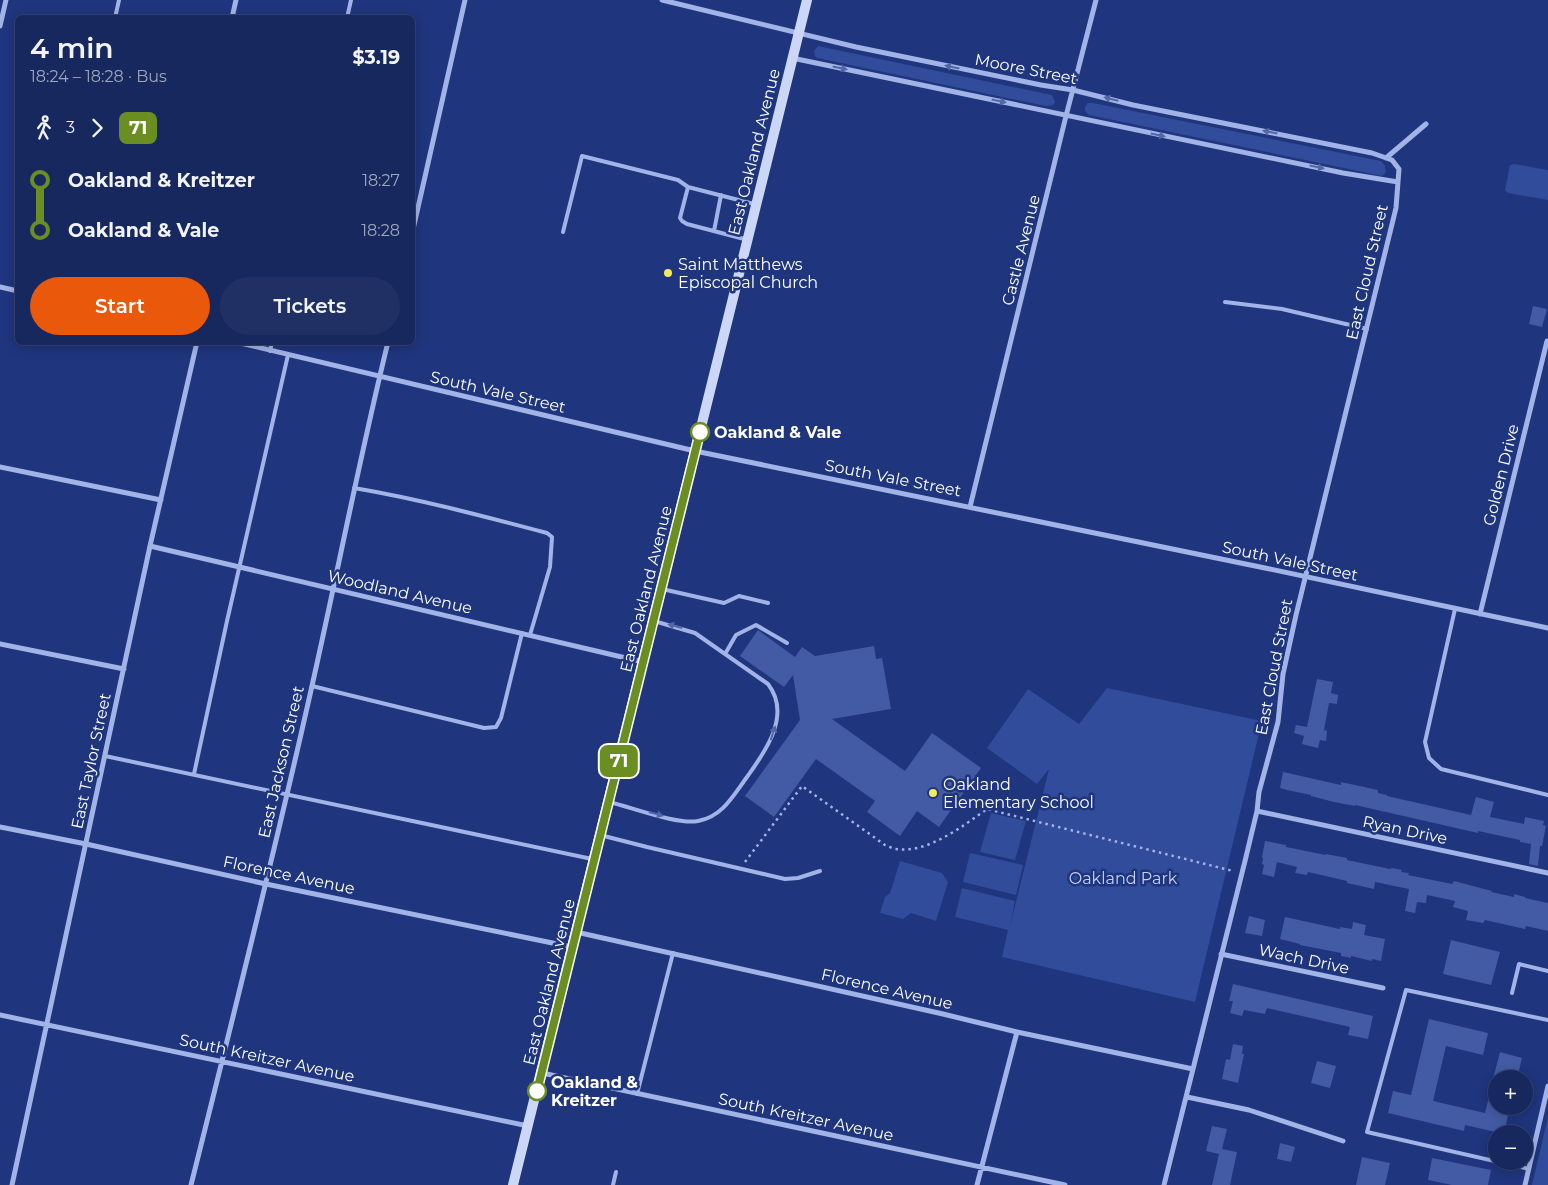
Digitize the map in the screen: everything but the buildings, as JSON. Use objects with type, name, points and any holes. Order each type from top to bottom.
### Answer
[{"type":"main road","name":"East Oakland Avenue","points":[[513,1185],[662,589],[806,0]]},
{"type":"street","points":[[0,26],[6,0]]},
{"type":"street","points":[[233,15],[236,0]]},
{"type":"street","points":[[415,221],[465,0]]},
{"type":"street","name":"Moore Street","points":[[662,0],[856,47],[1073,90],[1133,105],[1363,151],[1386,158]]},
{"type":"street","name":"Castle Avenue","points":[[970,507],[1096,0]]},
{"type":"street","points":[[792,58],[1343,173],[1398,182]]},
{"type":"street","points":[[1386,158],[1426,124]]},
{"type":"street","name":"East Cloud Street","points":[[1186,1096],[1257,811],[1259,792],[1278,722],[1283,674],[1396,208],[1400,169],[1392,160],[1386,158]]},
{"type":"street","points":[[0,286],[15,290]]},
{"type":"street","name":"Golden Drive","points":[[1480,614],[1547,341]]},
{"type":"street","name":"East Taylor Street","points":[[12,1185],[195,345]]},
{"type":"street","name":"South Vale Street","points":[[247,345],[695,451],[1548,628]]},
{"type":"street","name":"East Jackson Street","points":[[192,1185],[287,795],[387,345]]},
{"type":"street","points":[[0,467],[161,500]]},
{"type":"street","name":"Woodland Avenue","points":[[150,546],[643,662]]},
{"type":"street","points":[[0,644],[124,669]]},
{"type":"street","name":"Ryan Drive","points":[[1257,811],[1548,874]]},
{"type":"street","name":"Florence Avenue","points":[[0,827],[573,947]]},
{"type":"street","name":"Florence Avenue","points":[[576,932],[1016,1032],[1193,1069]]},
{"type":"street","name":"Wach Drive","points":[[1221,954],[1383,988]]},
{"type":"street","name":"South Kreitzer Avenue","points":[[0,1015],[528,1126]]},
{"type":"street","points":[[977,1185],[1016,1032]]},
{"type":"street","name":"South Kreitzer Avenue","points":[[542,1073],[1065,1185]]},
{"type":"street","points":[[1533,1148],[1548,1086]]},
{"type":"street","points":[[1164,1185],[1186,1096],[1249,1110],[1343,1141]]},
{"type":"street","points":[[1525,1185],[1528,1170]]},
{"type":"lane","points":[[116,15],[118,0]]},
{"type":"lane","points":[[348,15],[351,0]]},
{"type":"lane","points":[[563,232],[582,156],[678,180],[688,186],[756,204]]},
{"type":"lane","points":[[688,186],[680,218],[682,221],[748,240]]},
{"type":"lane","points":[[714,231],[721,195]]},
{"type":"lane","points":[[1225,302],[1282,309],[1367,329]]},
{"type":"lane","points":[[270,351],[271,345]]},
{"type":"lane","points":[[194,774],[288,355]]},
{"type":"lane","points":[[354,488],[384,493],[480,516],[547,533],[552,537],[550,566],[530,635]]},
{"type":"lane","points":[[662,589],[724,603],[739,596],[768,603]]},
{"type":"lane","points":[[1455,609],[1425,742],[1429,758],[1440,769],[1548,795]]},
{"type":"lane","points":[[609,802],[686,822],[709,818],[729,803],[772,739],[777,711],[774,695],[768,684],[689,630],[654,620]]},
{"type":"lane","points":[[725,654],[736,635],[756,625],[788,643]]},
{"type":"lane","points":[[312,686],[475,726],[484,728],[496,727],[501,718],[522,633]]},
{"type":"lane","points":[[105,756],[594,860]]},
{"type":"lane","points":[[600,834],[647,847],[786,879],[798,878],[820,871]]},
{"type":"lane","points":[[637,1094],[672,954]]},
{"type":"lane","points":[[1512,993],[1519,964],[1548,971]]},
{"type":"lane","points":[[1488,1160],[1367,1132],[1406,990],[1548,1020]]},
{"type":"lane","points":[[613,1185],[616,1172]]},
{"type":"path","points":[[741,869],[802,786],[885,845],[896,849],[930,844],[954,833],[987,809],[1242,873]]},
{"type":"green space","points":[[818,46],[1052,95],[1055,102],[1053,105],[1046,106],[817,58],[814,51]]},
{"type":"green space","points":[[1088,103],[1381,161],[1385,166],[1386,172],[1382,176],[1089,115],[1085,111]]},
{"type":"green space","points":[[1514,164],[1548,170],[1548,200],[1508,193],[1505,190],[1510,165]]},
{"type":"green space","name":"Oakland Park","points":[[1107,688],[1262,721],[1195,1002],[1002,957],[1008,930],[955,917],[962,888],[1015,901],[1010,926],[1049,769],[1037,784],[987,748],[1028,689],[1079,724]]},
{"type":"green space","points":[[991,813],[1026,821],[1015,860],[980,852]]},
{"type":"green space","points":[[970,853],[1023,865],[1016,895],[963,882]]},
{"type":"green space","points":[[900,861],[942,873],[948,882],[936,921],[911,913],[903,919],[880,913],[885,897],[890,893]]},
{"type":"green space","points":[[1548,1117],[1548,1185],[1532,1185]]},
{"type":"bus line","name":"71","points":[[537,1091],[700,432]]},
{"type":"place","name":"Saint Matthews Episcopal Church","points":[[668,273]]},
{"type":"place","name":"Oakland & Vale","points":[[700,432]]},
{"type":"place","name":"Oakland Elementary School","points":[[933,793]]},
{"type":"place","name":"Oakland & Kreitzer","points":[[537,1091]]}]
